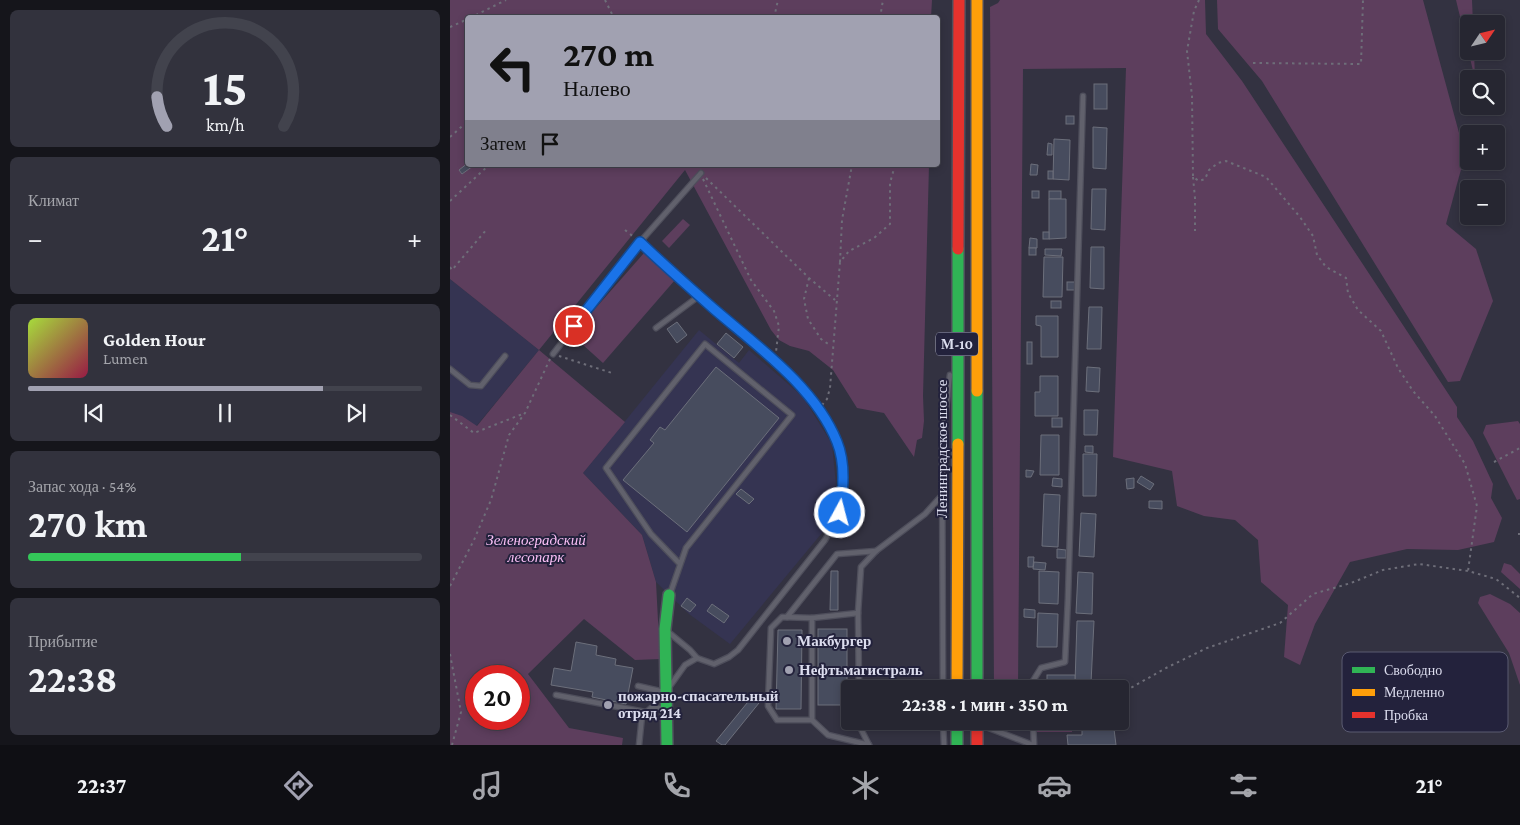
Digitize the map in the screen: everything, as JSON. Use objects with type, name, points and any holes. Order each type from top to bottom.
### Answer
[{"type":"main road","name":"Ленинградское шоссе","points":[[957,680],[959,0]]},
{"type":"main road","name":"М-10","points":[[977,0],[977,680]]},
{"type":"main road","points":[[667,745],[665,629],[669,596]]},
{"type":"main road","points":[[957,730],[957,745]]},
{"type":"main road","points":[[976,745],[977,730]]},
{"type":"lane","points":[[1034,680],[1041,668],[1065,662],[1083,96]]},
{"type":"lane","points":[[553,354],[640,242],[700,173]]},
{"type":"lane","points":[[640,242],[699,296],[774,360],[818,408],[838,443],[844,478],[840,513],[825,540],[738,650],[729,657],[714,664],[698,658],[665,629]]},
{"type":"lane","points":[[656,328],[699,296]]},
{"type":"lane","points":[[943,680],[942,442],[957,319]]},
{"type":"lane","points":[[669,596],[686,548],[792,415],[705,344],[606,468],[651,534],[680,564]]},
{"type":"lane","points":[[450,369],[470,385],[481,386],[505,356]]},
{"type":"lane","points":[[859,680],[858,613],[861,567],[876,552],[925,514],[943,494]]},
{"type":"lane","points":[[787,617],[837,554],[876,552]]},
{"type":"lane","points":[[858,613],[812,618],[782,617],[770,628],[768,706],[777,720],[812,720],[828,735],[869,745]]},
{"type":"lane","points":[[812,618],[812,720]]},
{"type":"lane","points":[[638,686],[667,693],[685,665],[698,658]]},
{"type":"lane","points":[[556,695],[645,712]]},
{"type":"lane","points":[[639,745],[642,716],[645,712],[651,708],[667,708]]},
{"type":"lane","points":[[862,730],[869,745]]},
{"type":"lane","points":[[944,730],[944,745]]},
{"type":"lane","points":[[997,730],[1034,745],[1033,730]]},
{"type":"path","points":[[475,15],[506,0]]},
{"type":"path","points":[[605,0],[613,15]]},
{"type":"path","points":[[775,15],[778,0]]},
{"type":"path","points":[[880,15],[883,0]]},
{"type":"path","points":[[1195,231],[1192,96],[1187,50],[1194,11],[1199,0]]},
{"type":"path","points":[[1253,63],[1360,64],[1363,0]]},
{"type":"path","points":[[450,27],[465,20]]},
{"type":"path","points":[[450,137],[465,124]]},
{"type":"path","points":[[1193,177],[1199,181],[1204,179],[1209,170],[1218,163],[1226,161],[1266,177],[1300,217],[1313,236],[1317,255],[1326,267],[1346,278],[1348,293],[1358,310],[1381,331],[1398,368],[1413,391],[1435,416],[1465,464],[1477,506],[1468,571]]},
{"type":"path","points":[[450,201],[487,167]]},
{"type":"path","points":[[818,408],[827,399],[830,388],[842,220],[852,167]]},
{"type":"path","points":[[840,262],[848,251],[874,238],[890,224],[890,183],[894,167]]},
{"type":"path","points":[[700,173],[809,278],[836,300]]},
{"type":"path","points":[[700,173],[751,280],[774,311],[779,326],[774,360]]},
{"type":"path","points":[[450,267],[452,270],[487,229]]},
{"type":"path","points":[[625,230],[640,242]]},
{"type":"path","points":[[809,278],[804,299],[808,319],[821,339],[832,346]]},
{"type":"path","points":[[450,586],[474,540],[491,500],[509,436],[525,413],[553,354],[612,373]]},
{"type":"path","points":[[450,415],[474,433],[525,413]]},
{"type":"path","points":[[1494,462],[1520,448]]},
{"type":"path","points":[[1129,689],[1207,648],[1280,622],[1313,594],[1351,583],[1383,570],[1419,564],[1468,571],[1496,579],[1520,598]]},
{"type":"path","points":[[450,654],[461,712],[452,745]]},
{"type":"shaded area","points":[[450,279],[539,350],[473,430],[450,412]]},
{"type":"shaded area","points":[[699,330],[739,363],[749,350],[803,397],[832,444],[836,485],[831,522],[730,644],[689,614],[656,582],[642,535],[583,473]]},
{"type":"green space","points":[[450,0],[932,0],[931,15],[465,15],[465,167],[929,167],[924,421],[922,438],[917,440],[914,457],[884,413],[857,408],[833,370],[809,351],[790,346],[779,340],[771,330],[685,170],[539,350],[450,279]]},
{"type":"green space","points":[[1000,0],[1205,0],[1206,34],[1242,81],[1457,407],[1457,417],[1473,441],[1493,484],[1491,498],[1502,518],[1494,542],[1458,550],[1407,549],[1350,562],[1315,624],[1300,665],[1284,657],[1288,605],[1261,582],[1258,540],[1235,520],[1204,516],[1177,506],[1172,471],[1113,457],[1126,68],[1023,69],[1018,680],[994,680],[990,7]]},
{"type":"green space","points":[[1217,0],[1423,0],[1460,137],[1461,170],[1446,224],[1476,249],[1493,301],[1460,381],[1448,382],[1262,81],[1218,29]]},
{"type":"green space","points":[[1456,0],[1472,0],[1473,15],[1460,15],[1460,17]]},
{"type":"green space","points":[[1470,60],[1474,60],[1475,70],[1473,70]]},
{"type":"green space","points":[[683,219],[690,225],[669,248],[662,241]]},
{"type":"green space","points":[[644,253],[675,280],[603,363],[572,335]]},
{"type":"green space","name":"Зеленоградский лесопарк","points":[[539,350],[625,422],[583,473],[642,535],[656,582],[660,659],[635,660],[584,619],[530,672],[530,665],[465,665],[465,730],[530,730],[530,677],[569,728],[623,738],[622,745],[450,745],[450,412],[462,416],[477,426]]},
{"type":"green space","points":[[1518,421],[1520,424],[1520,499],[1517,500],[1483,433],[1486,425]]},
{"type":"green space","points":[[1504,563],[1511,565],[1520,574],[1520,589],[1501,572]]},
{"type":"green space","points":[[1490,594],[1510,604],[1520,613],[1520,685],[1509,653],[1478,603],[1480,597]]},
{"type":"green space","points":[[1035,730],[1072,730],[1072,732],[1035,732]]},
{"type":"building","points":[[1094,84],[1107,84],[1107,109],[1094,109]]},
{"type":"building","points":[[1066,116],[1074,116],[1074,124],[1066,124]]},
{"type":"building","points":[[1093,127],[1107,128],[1106,169],[1093,168]]},
{"type":"building","points":[[1054,139],[1070,140],[1069,180],[1053,179]]},
{"type":"building","points":[[1048,143],[1052,144],[1052,155],[1047,155]]},
{"type":"building","points":[[1031,164],[1038,165],[1037,175],[1030,175]]},
{"type":"building","points":[[465,165],[465,167],[472,167],[462,174],[459,170]]},
{"type":"building","points":[[1048,171],[1053,171],[1053,179],[1048,179]]},
{"type":"building","points":[[1092,189],[1106,189],[1105,230],[1091,229]]},
{"type":"building","points":[[1032,191],[1039,191],[1039,198],[1032,198]]},
{"type":"building","points":[[1049,191],[1061,191],[1061,199],[1049,199]]},
{"type":"building","points":[[1049,199],[1066,199],[1066,238],[1049,239]]},
{"type":"building","points":[[1043,232],[1049,232],[1049,239],[1043,239]]},
{"type":"building","points":[[1030,238],[1037,239],[1037,248],[1029,248]]},
{"type":"building","points":[[1091,247],[1104,247],[1104,289],[1090,288]]},
{"type":"building","points":[[1029,248],[1036,248],[1036,255],[1029,255]]},
{"type":"building","points":[[1045,249],[1062,249],[1061,256],[1045,255]]},
{"type":"building","points":[[1044,257],[1063,257],[1062,297],[1043,297]]},
{"type":"building","points":[[1067,282],[1075,282],[1075,290],[1067,290]]},
{"type":"building","points":[[1051,301],[1061,301],[1061,308],[1051,308]]},
{"type":"building","points":[[1089,307],[1102,307],[1101,349],[1087,349]]},
{"type":"building","points":[[1036,316],[1058,316],[1058,357],[1041,357],[1041,326],[1036,325]]},
{"type":"building","points":[[677,322],[687,335],[677,343],[667,329]]},
{"type":"building","points":[[726,333],[743,347],[734,358],[717,344]]},
{"type":"building","points":[[1027,342],[1032,342],[1032,364],[1027,364]]},
{"type":"building","points":[[716,367],[779,418],[687,532],[623,480],[654,443],[650,440],[660,427],[665,430]]},
{"type":"building","points":[[1087,367],[1100,368],[1099,392],[1086,391]]},
{"type":"building","points":[[1040,376],[1058,376],[1058,416],[1035,416],[1035,392],[1040,392]]},
{"type":"building","points":[[1084,410],[1098,410],[1097,435],[1084,435]]},
{"type":"building","points":[[1052,418],[1062,418],[1062,427],[1052,427]]},
{"type":"building","points":[[1041,435],[1059,435],[1059,475],[1040,475]]},
{"type":"building","points":[[1085,446],[1093,446],[1093,453],[1085,452]]},
{"type":"building","points":[[1083,454],[1097,454],[1096,496],[1083,496]]},
{"type":"building","points":[[1026,470],[1034,471],[1031,477],[1026,477]]},
{"type":"building","points":[[1141,476],[1154,484],[1150,490],[1137,482]]},
{"type":"building","points":[[1053,478],[1062,479],[1062,487],[1052,486]]},
{"type":"building","points":[[1134,478],[1134,488],[1127,489],[1126,479]]},
{"type":"building","points":[[741,489],[754,499],[749,504],[736,494]]},
{"type":"building","points":[[1044,494],[1060,495],[1058,547],[1042,546]]},
{"type":"building","points":[[1149,501],[1162,501],[1162,509],[1149,508]]},
{"type":"building","points":[[1081,513],[1096,514],[1094,557],[1079,556]]},
{"type":"building","points":[[1057,549],[1066,550],[1066,558],[1057,558]]},
{"type":"building","points":[[1028,557],[1034,557],[1033,567],[1028,567]]},
{"type":"building","points":[[1034,562],[1046,563],[1045,570],[1033,569]]},
{"type":"building","points":[[831,571],[838,571],[838,610],[830,610]]},
{"type":"building","points":[[1039,571],[1059,572],[1058,604],[1039,603]]},
{"type":"building","points":[[1078,572],[1093,573],[1092,614],[1076,613]]},
{"type":"building","points":[[687,598],[696,605],[690,612],[681,606]]},
{"type":"building","points":[[712,604],[729,616],[724,623],[707,611]]},
{"type":"building","points":[[1024,609],[1035,610],[1035,618],[1024,617]]},
{"type":"building","points":[[1038,613],[1058,614],[1057,647],[1037,647]]},
{"type":"building","points":[[1077,621],[1094,621],[1091,680],[1075,680]]},
{"type":"building","points":[[818,629],[847,629],[847,680],[841,680],[841,705],[818,705]]},
{"type":"building","name":"Нефтьмагистраль","points":[[778,630],[802,630],[801,709],[776,709]]},
{"type":"building","points":[[576,642],[597,646],[596,655],[616,659],[615,665],[633,668],[626,704],[592,697],[593,692],[551,685],[554,668],[571,671]]},
{"type":"building","points":[[1047,675],[1075,675],[1075,680],[1047,680]]},
{"type":"building","points":[[752,697],[759,703],[725,745],[716,741]]},
{"type":"building","points":[[1082,730],[1114,730],[1116,745],[1068,745],[1067,735],[1082,735]]},
{"type":"traffic: fast","points":[[958,249],[958,444]]},
{"type":"traffic: fast","points":[[977,391],[977,680]]},
{"type":"traffic: fast","points":[[667,745],[665,629],[669,595]]},
{"type":"traffic: fast","points":[[957,730],[957,745]]},
{"type":"traffic: slow","points":[[977,0],[977,391]]},
{"type":"traffic: slow","points":[[957,680],[958,444]]},
{"type":"traffic: jam","points":[[958,249],[959,0]]},
{"type":"traffic: jam","points":[[977,730],[977,745]]},
{"type":"place","name":"Макбургер","points":[[787,641]]},
{"type":"place","name":"Нефтьмагистраль","points":[[789,670]]},
{"type":"place","name":"пожарно-спасательный отряд 214","points":[[608,705]]},
{"type":"route","points":[[574,326],[640,242],[714,310],[774,360],[818,408],[838,443],[844,478],[840,513]]}]
